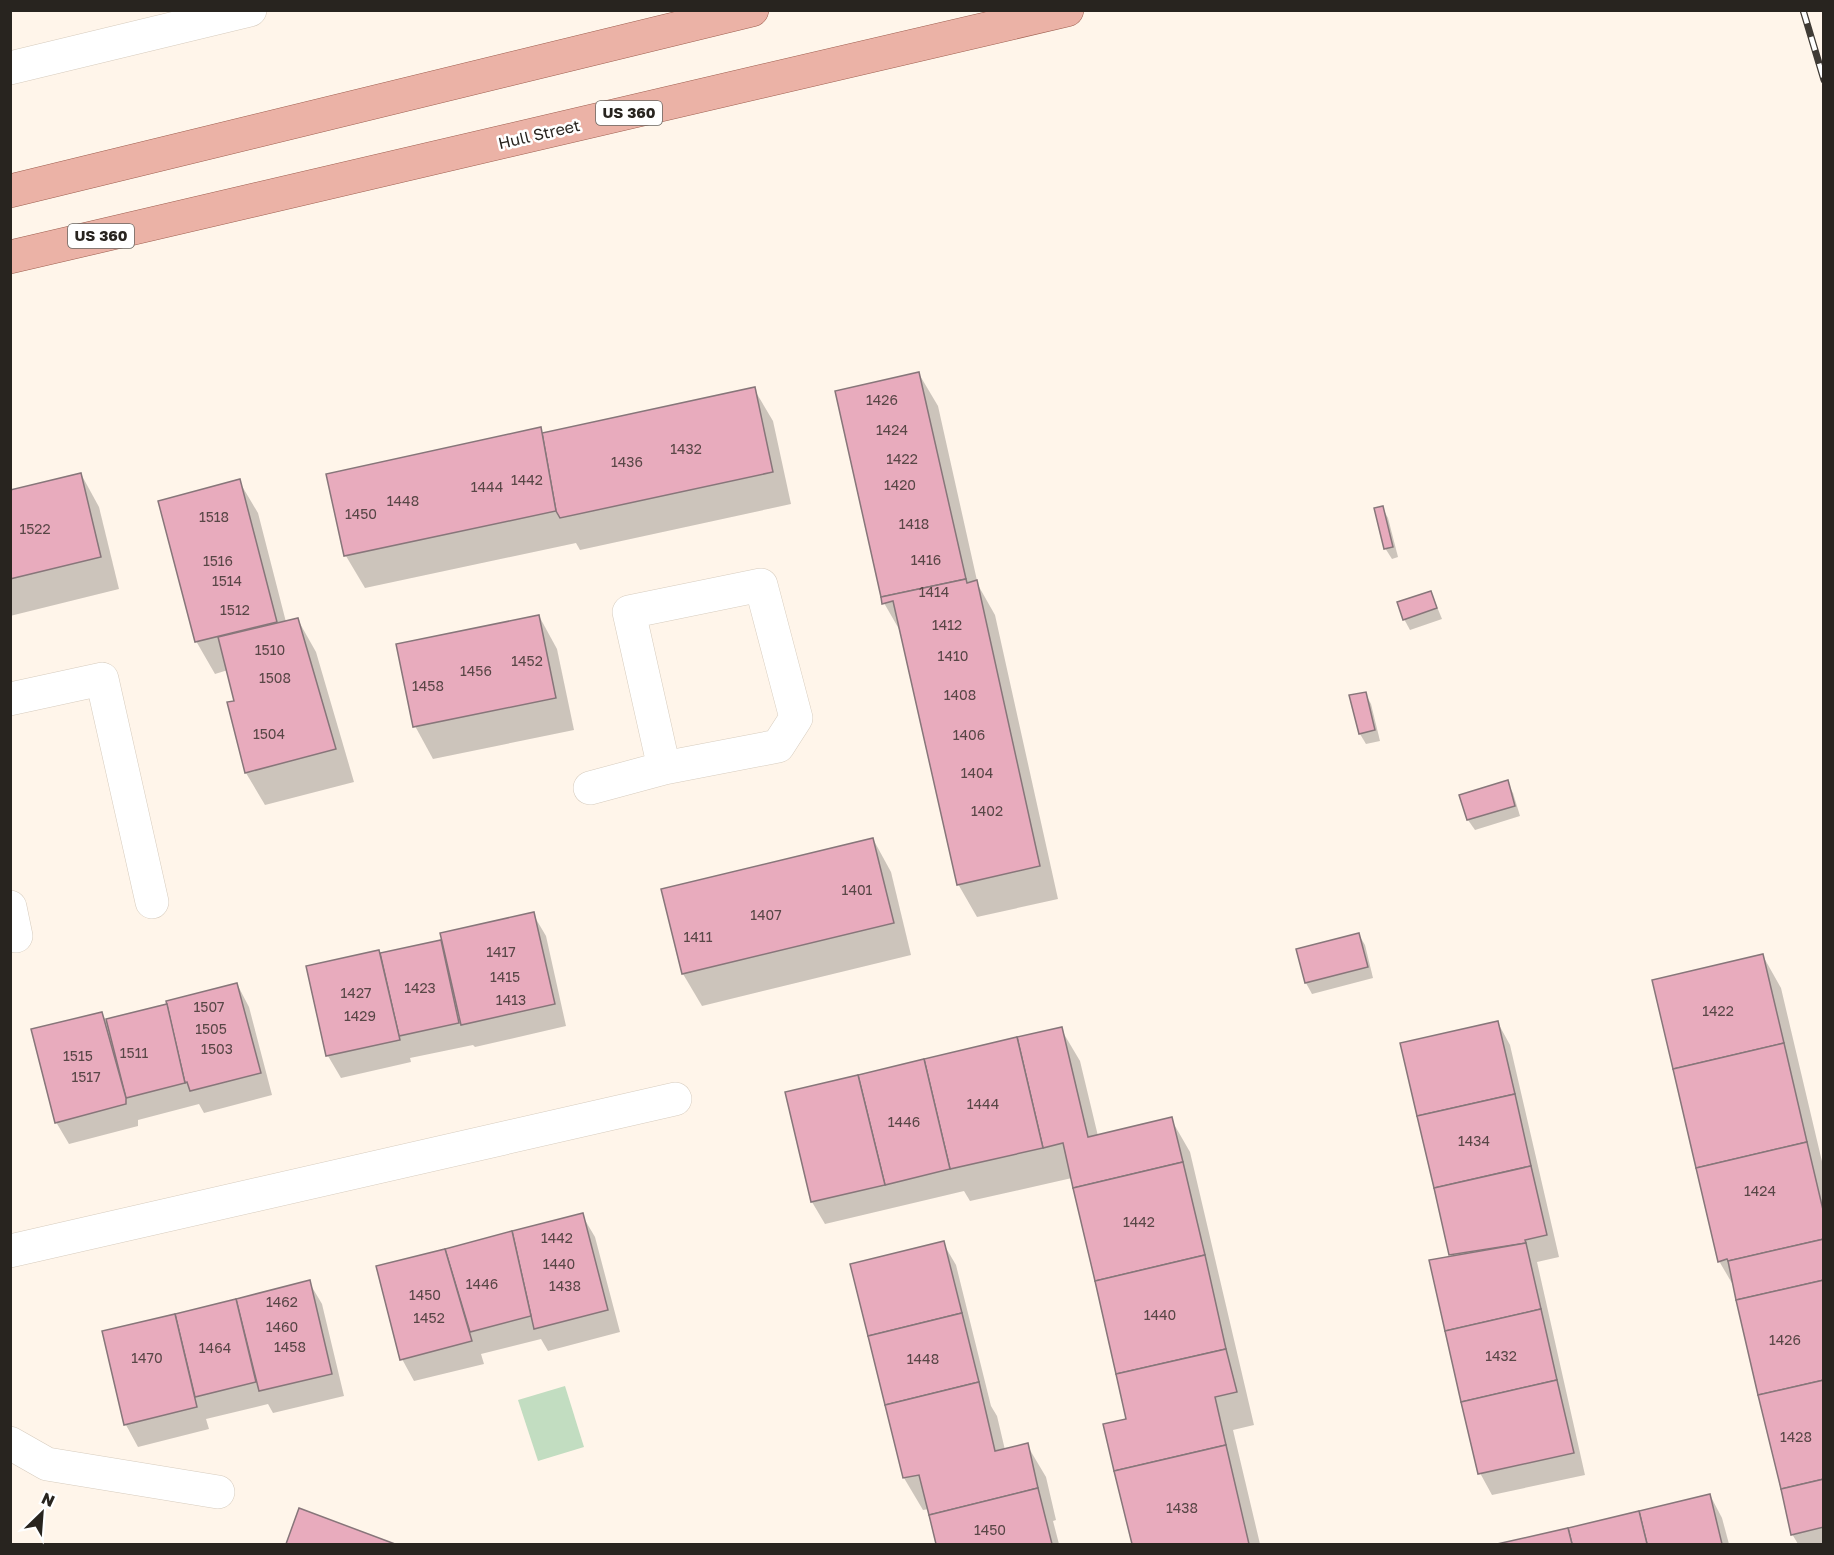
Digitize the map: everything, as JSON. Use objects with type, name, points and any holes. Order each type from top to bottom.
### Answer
[{"type":"main road","points":[[10,191],[752,10]]},
{"type":"main road","name":"Hull Street","points":[[10,257],[1067,10]]},
{"type":"street","points":[[10,68],[250,10]]},
{"type":"street","points":[[590,788],[664,768],[778,746],[796,718],[761,585],[629,612],[664,768]]},
{"type":"street","points":[[10,699],[102,679],[152,902]]},
{"type":"street","points":[[10,1251],[675,1098]]},
{"type":"street","points":[[10,1443],[47,1464],[218,1492]]},
{"type":"green space","points":[[565,1386],[584,1447],[538,1461],[518,1400]]},
{"type":"building","points":[[919,372],[966,579],[881,597],[835,391]]},
{"type":"building","points":[[755,387],[773,472],[560,518],[556,511],[542,433]]},
{"type":"building","points":[[541,427],[556,511],[344,556],[326,474]]},
{"type":"building","points":[[81,473],[101,557],[10,579],[10,490]]},
{"type":"building","points":[[240,479],[277,622],[195,642],[158,501]]},
{"type":"building","points":[[1383,506],[1393,547],[1384,549],[1374,508]]},
{"type":"building","points":[[966,579],[967,583],[977,580],[1040,866],[957,885],[893,601],[882,604],[881,597]]},
{"type":"building","points":[[1431,591],[1437,608],[1403,620],[1397,602]]},
{"type":"building","points":[[539,615],[556,698],[413,727],[396,644]]},
{"type":"building","points":[[298,618],[336,749],[245,773],[227,702],[234,701],[218,637]]},
{"type":"building","points":[[1366,692],[1375,730],[1359,734],[1349,695]]},
{"type":"building","points":[[1508,780],[1515,806],[1467,820],[1459,795]]},
{"type":"building","points":[[873,838],[894,923],[682,974],[661,889]]},
{"type":"building","points":[[534,912],[555,1004],[461,1025],[440,933]]},
{"type":"building","points":[[1359,933],[1368,967],[1305,983],[1296,949]]},
{"type":"building","points":[[441,940],[459,1023],[399,1036],[380,953]]},
{"type":"building","points":[[379,950],[400,1040],[326,1056],[306,966]]},
{"type":"building","points":[[1763,954],[1784,1043],[1673,1069],[1652,980]]},
{"type":"building","points":[[237,983],[261,1073],[190,1091],[187,1082],[185,1083],[166,1001]]},
{"type":"building","points":[[167,1004],[185,1083],[126,1098],[106,1019]]},
{"type":"building","points":[[102,1012],[126,1104],[55,1123],[31,1029]]},
{"type":"building","points":[[1498,1021],[1515,1094],[1417,1116],[1400,1043]]},
{"type":"building","points":[[1062,1027],[1088,1137],[1172,1117],[1183,1162],[1073,1188],[1063,1143],[1043,1148],[1017,1037]]},
{"type":"building","points":[[1017,1037],[1043,1148],[950,1169],[924,1059]]},
{"type":"building","points":[[1784,1043],[1807,1142],[1696,1168],[1673,1069]]},
{"type":"building","points":[[924,1059],[950,1169],[885,1185],[858,1075]]},
{"type":"building","points":[[858,1075],[885,1185],[811,1202],[785,1092]]},
{"type":"building","points":[[1515,1094],[1531,1166],[1434,1188],[1417,1116]]},
{"type":"building","points":[[1807,1142],[1824,1214],[1824,1239],[1718,1262],[1696,1168]]},
{"type":"building","points":[[1183,1162],[1205,1255],[1095,1281],[1073,1188]]},
{"type":"building","points":[[1531,1166],[1547,1235],[1525,1240],[1526,1243],[1449,1255],[1434,1188]]},
{"type":"building","points":[[583,1213],[608,1310],[534,1329],[512,1231]]},
{"type":"building","points":[[512,1231],[531,1316],[470,1332],[445,1249]]},
{"type":"building","points":[[1824,1239],[1824,1280],[1736,1300],[1728,1261]]},
{"type":"building","points":[[944,1241],[962,1313],[868,1336],[850,1264]]},
{"type":"building","points":[[1526,1243],[1541,1309],[1445,1331],[1429,1260]]},
{"type":"building","points":[[445,1249],[472,1341],[400,1360],[376,1266]]},
{"type":"building","points":[[1205,1255],[1226,1349],[1116,1374],[1095,1281]]},
{"type":"building","points":[[310,1280],[332,1374],[259,1391],[236,1299]]},
{"type":"building","points":[[1824,1280],[1824,1380],[1758,1395],[1736,1300]]},
{"type":"building","points":[[236,1299],[256,1382],[195,1397],[175,1314]]},
{"type":"building","points":[[1541,1309],[1557,1380],[1461,1402],[1445,1331]]},
{"type":"building","points":[[962,1313],[979,1382],[885,1405],[868,1336]]},
{"type":"building","points":[[175,1314],[197,1407],[124,1425],[102,1331]]},
{"type":"building","points":[[1226,1349],[1237,1392],[1215,1397],[1226,1445],[1114,1471],[1103,1424],[1126,1419],[1116,1374]]},
{"type":"building","points":[[1557,1380],[1574,1453],[1478,1474],[1461,1402]]},
{"type":"building","points":[[1824,1380],[1824,1479],[1781,1489],[1758,1395]]},
{"type":"building","points":[[979,1382],[995,1451],[1028,1443],[1038,1488],[929,1515],[919,1475],[903,1478],[885,1405]]},
{"type":"building","points":[[1226,1445],[1249,1544],[1132,1544],[1114,1471]]},
{"type":"building","points":[[1824,1479],[1824,1527],[1791,1535],[1781,1489]]},
{"type":"building","points":[[1038,1488],[1052,1544],[936,1544],[929,1515]]},
{"type":"building","points":[[1710,1494],[1722,1544],[1647,1544],[1639,1511]]},
{"type":"building","points":[[299,1508],[395,1544],[286,1544]]},
{"type":"building","points":[[1639,1511],[1647,1544],[1572,1544],[1568,1528]]},
{"type":"building","points":[[1568,1528],[1572,1544],[1497,1544]]},
{"type":"railway","points":[[1803,10],[1824,80]]}]
